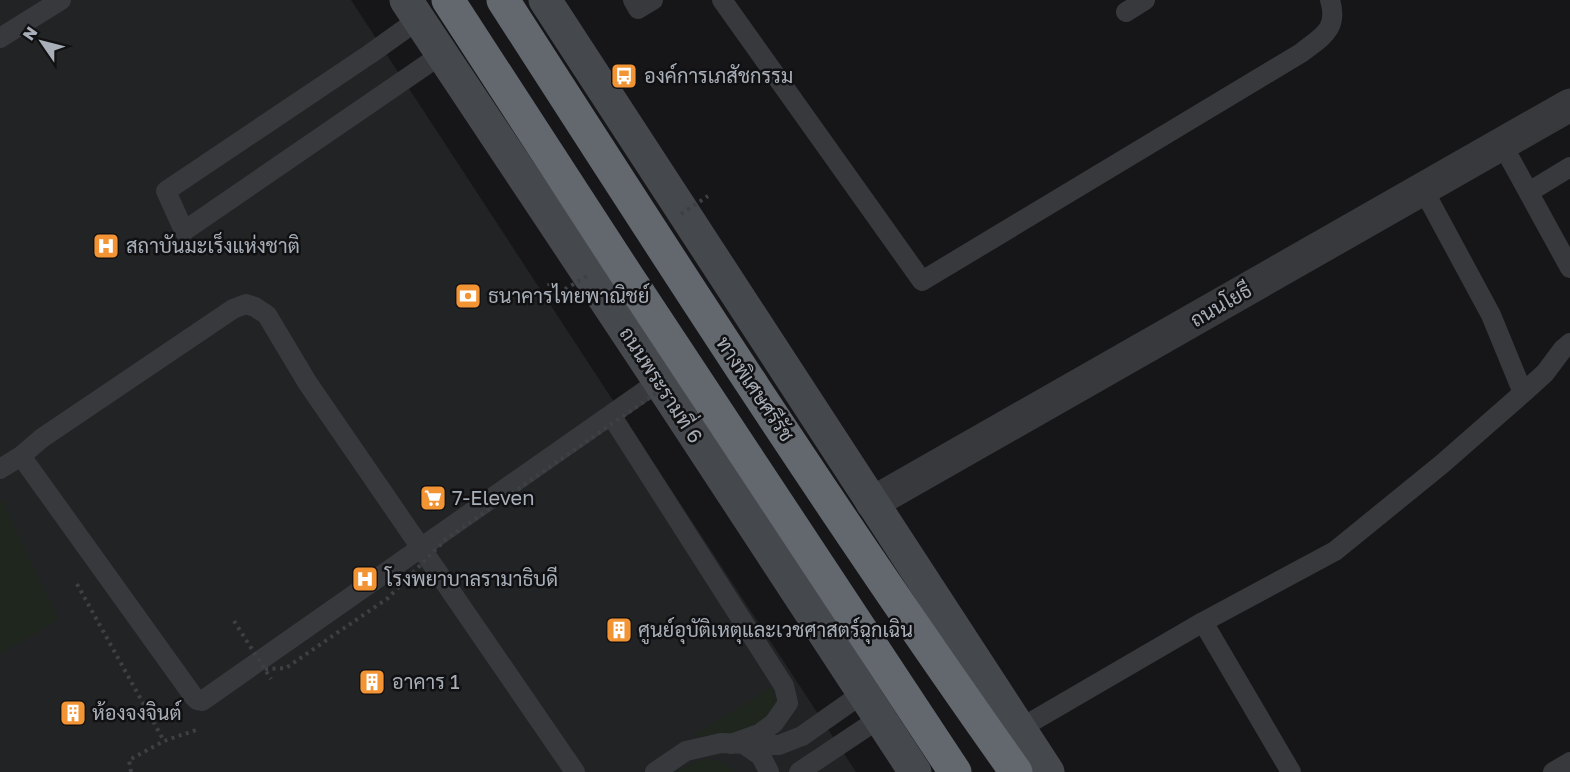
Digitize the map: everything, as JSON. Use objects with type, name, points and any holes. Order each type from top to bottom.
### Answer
[{"type":"highway","points":[[448,0],[955,772]]},
{"type":"highway","name":"ทางพิเศษศรีรัช","points":[[503,0],[702,308],[853,535],[1016,772]]},
{"type":"main road","points":[[545,0],[1048,772]]},
{"type":"main road","name":"ถนนพระรามที่ 6","points":[[413,10],[663,383],[915,772]]},
{"type":"street","name":"ถนนโยธี","points":[[872,503],[1570,105]]},
{"type":"lane","points":[[0,38],[61,0]]},
{"type":"lane","points":[[633,0],[638,9],[653,0]]},
{"type":"lane","points":[[722,0],[922,281],[1301,53],[1329,30],[1333,19],[1330,0]]},
{"type":"lane","points":[[1126,12],[1145,0]]},
{"type":"lane","points":[[413,10],[370,54],[166,191],[184,231],[442,54]]},
{"type":"lane","points":[[1502,144],[1570,268]]},
{"type":"lane","points":[[1529,192],[1570,167]]},
{"type":"lane","points":[[1423,189],[1491,315],[1522,393]]},
{"type":"lane","points":[[0,469],[233,309],[246,304],[255,307],[267,315],[307,382],[575,772]]},
{"type":"lane","points":[[1019,729],[1203,622],[1335,551],[1442,464],[1545,373],[1570,343]]},
{"type":"lane","points":[[21,456],[197,700],[202,701],[611,415],[663,383]]},
{"type":"lane","points":[[611,415],[784,686],[788,703],[774,723],[738,745]]},
{"type":"lane","points":[[1203,622],[1291,772]]},
{"type":"lane","points":[[655,772],[686,751],[721,743],[779,745],[871,706]]},
{"type":"lane","points":[[799,772],[871,706]]},
{"type":"lane","points":[[738,745],[762,756],[769,772]]},
{"type":"lane","points":[[1553,772],[1570,762]]},
{"type":"path","points":[[549,284],[552,297]]},
{"type":"path","points":[[265,669],[286,668],[388,598],[446,539],[663,383]]},
{"type":"path","points":[[73,578],[164,741]]},
{"type":"path","points":[[234,621],[271,679]]},
{"type":"shaded area","name":"โรงพยาบาลรามาธิบดี","points":[[0,0],[351,0],[856,772],[0,772]]},
{"type":"shaded area","points":[[2,500],[58,620],[0,654],[0,501]]},
{"type":"shaded area","points":[[772,687],[775,701],[772,712],[764,721],[742,731],[691,737]]},
{"type":"shaded area","points":[[706,758],[719,761],[733,772],[674,772]]},
{"type":"place","name":"องค์การเภสัชกรรม","points":[[624,76]]},
{"type":"place","name":"สถาบันมะเร็งแห่งชาติ","points":[[106,246]]},
{"type":"place","name":"ธนาคารไทยพาณิชย์","points":[[468,296]]},
{"type":"place","name":"7-Eleven","points":[[433,498]]},
{"type":"place","name":"โรงพยาบาลรามาธิบดี","points":[[365,579]]},
{"type":"place","name":"ศูนย์อุบัติเหตุและเวชศาสตร์ฉุกเฉิน","points":[[619,630]]},
{"type":"place","name":"อาคาร 1","points":[[372,682]]},
{"type":"place","name":"ห้องจงจินต์","points":[[73,713]]}]
